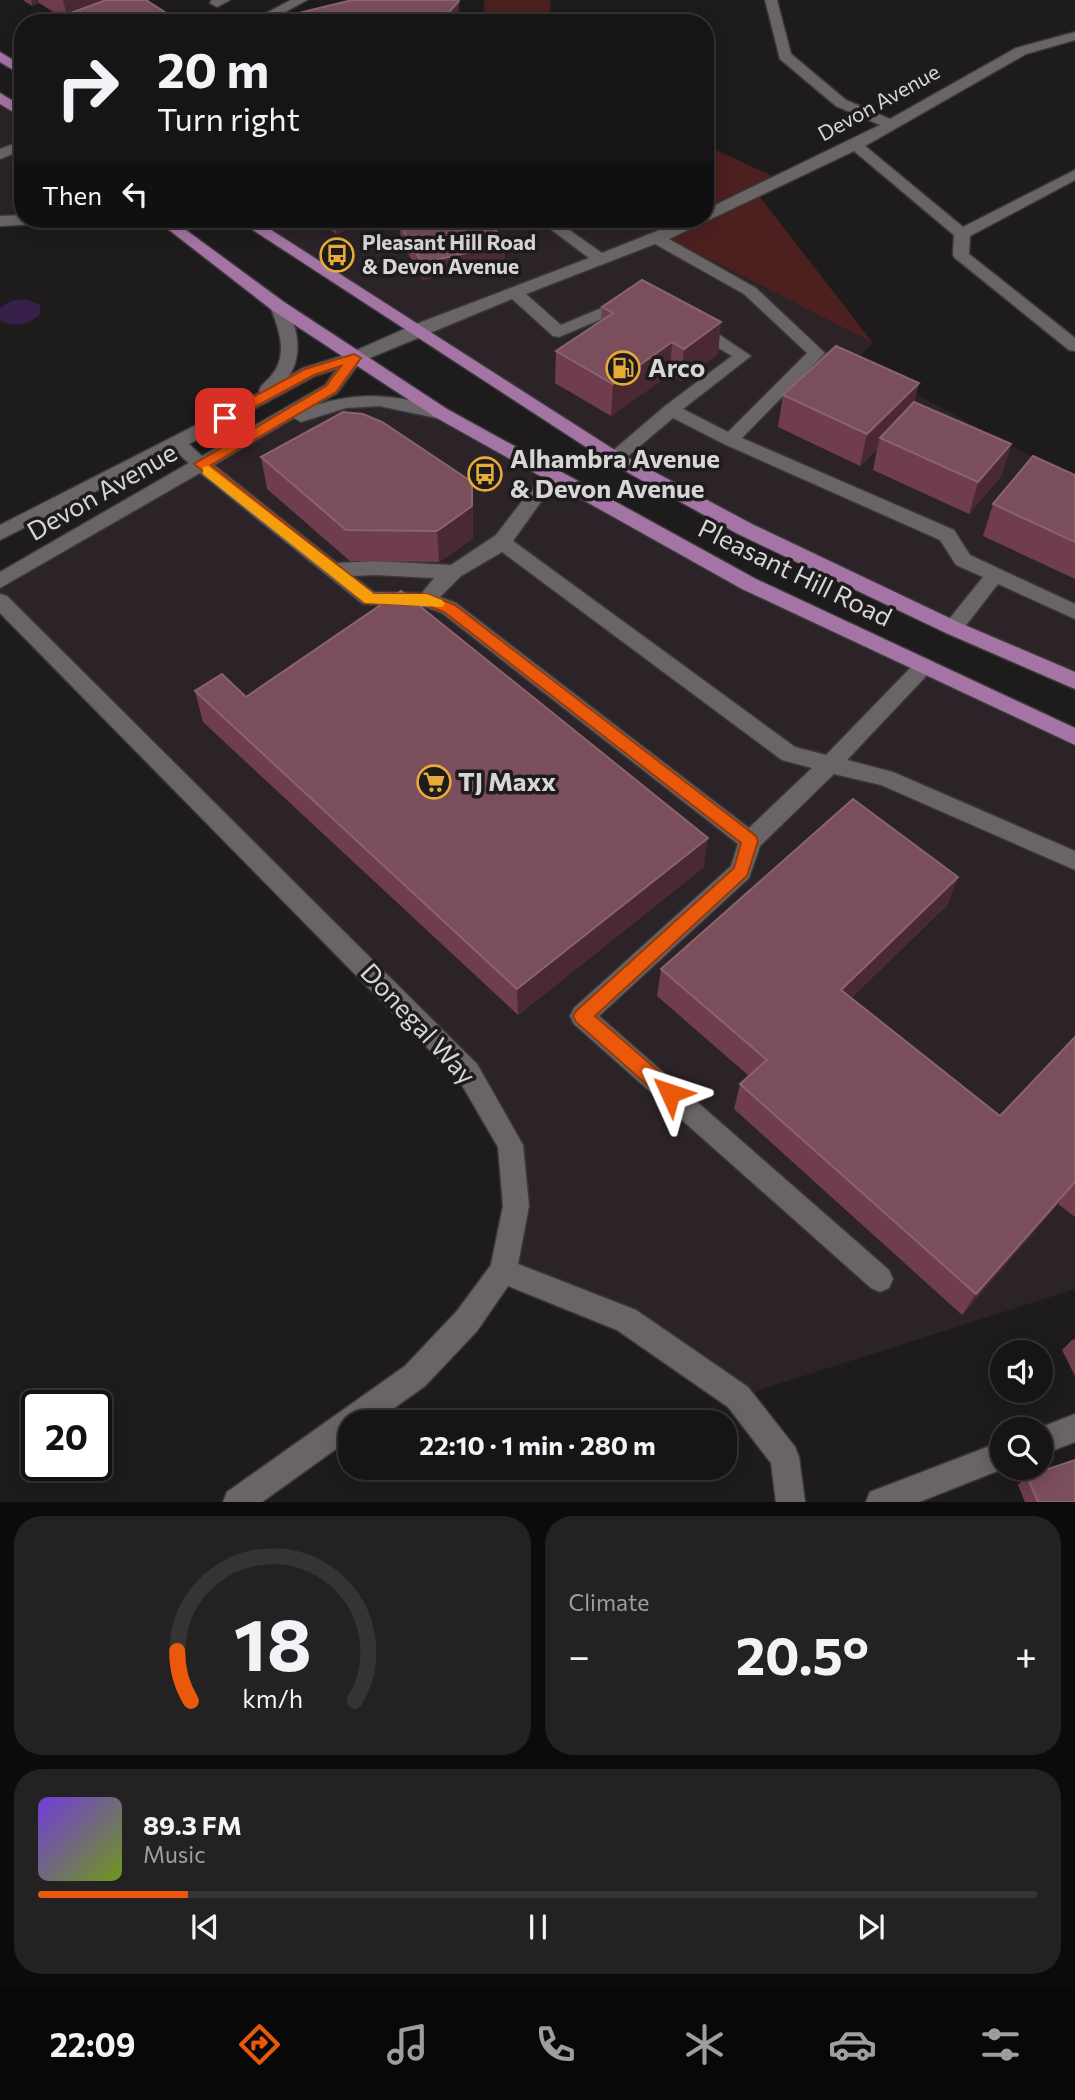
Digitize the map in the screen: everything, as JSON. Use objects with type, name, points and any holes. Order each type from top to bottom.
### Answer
[{"type":"main road","name":"Pleasant Hill Road","points":[[174,228],[278,306],[441,413],[749,584],[1075,737]]},
{"type":"main road","name":"Pleasant Hill Road","points":[[258,228],[615,458],[745,529],[953,628],[1075,681]]},
{"type":"street","points":[[272,14],[301,0]]},
{"type":"street","points":[[771,0],[785,56],[841,103],[889,124]]},
{"type":"street","name":"Devon Avenue","points":[[714,212],[855,145],[1021,51],[1075,36]]},
{"type":"street","points":[[855,145],[962,234]]},
{"type":"street","points":[[962,234],[1075,174]]},
{"type":"street","points":[[557,228],[601,260]]},
{"type":"street","name":"Devon Avenue","points":[[0,533],[249,406],[309,372],[354,358],[417,330],[679,228]]},
{"type":"street","points":[[962,234],[961,256],[1075,346]]},
{"type":"street","points":[[656,238],[750,291],[817,353],[730,440]]},
{"type":"street","points":[[515,293],[559,332],[645,295]]},
{"type":"street","name":"Devon Avenue","points":[[249,406],[279,379],[290,354],[290,332],[278,306]]},
{"type":"street","points":[[615,458],[671,410],[743,356],[677,315]]},
{"type":"street","name":"Devon Avenue","points":[[0,581],[331,389],[354,358]]},
{"type":"street","name":"Devon Avenue","points":[[266,427],[345,402],[379,400],[441,413]]},
{"type":"street","points":[[671,410],[730,440],[947,536],[963,560],[1075,612]]},
{"type":"street","points":[[176,443],[370,599],[427,600],[457,614],[750,841]]},
{"type":"street","points":[[427,600],[436,586],[452,572],[502,542],[552,474]]},
{"type":"street","points":[[502,542],[789,754],[885,778],[1075,861]]},
{"type":"street","points":[[331,570],[375,568],[452,572]]},
{"type":"street","points":[[953,628],[995,575]]},
{"type":"street","name":"Donegal Way","points":[[0,601],[468,1072],[510,1145],[516,1206],[503,1271],[467,1321],[415,1376],[237,1502]]},
{"type":"street","points":[[880,1279],[582,1016],[741,871],[750,841],[830,764],[924,666]]},
{"type":"street","points":[[503,1271],[626,1320],[738,1397],[785,1457],[791,1502]]},
{"type":"street","points":[[1053,1436],[1075,1428]]},
{"type":"street","points":[[880,1502],[990,1460]]},
{"type":"shaded area","points":[[484,0],[551,0],[550,14],[485,14]]},
{"type":"shaded area","points":[[0,97],[14,107],[14,216],[0,217]]},
{"type":"shaded area","points":[[714,149],[781,180],[756,192],[873,343],[649,228],[714,228]]},
{"type":"shaded area","points":[[258,228],[649,228],[873,343],[855,361],[1075,480],[1075,680],[745,529],[417,330]]},
{"type":"shaded area","points":[[25,299],[40,305],[40,314],[36,318],[16,325],[0,320],[0,308],[11,301]]},
{"type":"shaded area","points":[[345,402],[441,413],[749,584],[1075,737],[1075,1289],[738,1397],[626,1320],[503,1271],[516,1206],[485,1098],[0,601],[0,581],[266,427]]},
{"type":"building","points":[[106,0],[146,0],[168,14],[68,14]]},
{"type":"building","points":[[352,0],[459,1],[449,12],[441,14],[295,14]]},
{"type":"building","points":[[402,228],[494,228],[505,244],[422,263]]},
{"type":"building","points":[[642,280],[721,322],[684,349],[672,342],[613,384],[556,351],[613,313],[602,307]]},
{"type":"building","points":[[836,346],[919,383],[867,434],[783,395]]},
{"type":"building","points":[[914,402],[1011,444],[978,482],[880,438]]},
{"type":"building","points":[[343,412],[363,414],[382,422],[472,482],[472,506],[437,531],[346,530],[261,457]]},
{"type":"building","points":[[1033,456],[1075,475],[1075,542],[993,504]]},
{"type":"building","name":"TJ Maxx","points":[[401,591],[708,838],[517,989],[195,691],[222,674],[246,697]]},
{"type":"building","points":[[853,799],[958,877],[841,990],[1000,1116],[1075,1037],[1075,1182],[976,1294],[740,1084],[767,1060],[661,969]]},
{"type":"building","points":[[1075,1460],[1075,1502],[1038,1502],[1029,1480],[1053,1480],[1053,1467]]},
{"type":"slow traffic","points":[[208,470],[307,552],[370,599],[427,600],[437,604]]},
{"type":"place","name":"Pleasant Hill Road & Devon Avenue","points":[[337,255]]},
{"type":"place","name":"Arco","points":[[623,368]]},
{"type":"place","name":"Alhambra Avenue & Devon Avenue","points":[[485,474]]},
{"type":"place","name":"TJ Maxx","points":[[434,782]]},
{"type":"route","points":[[225,418],[309,372],[354,358],[331,389],[201,464],[307,552],[370,599],[427,600],[449,608],[750,841],[741,871],[582,1016],[670,1093]]}]
